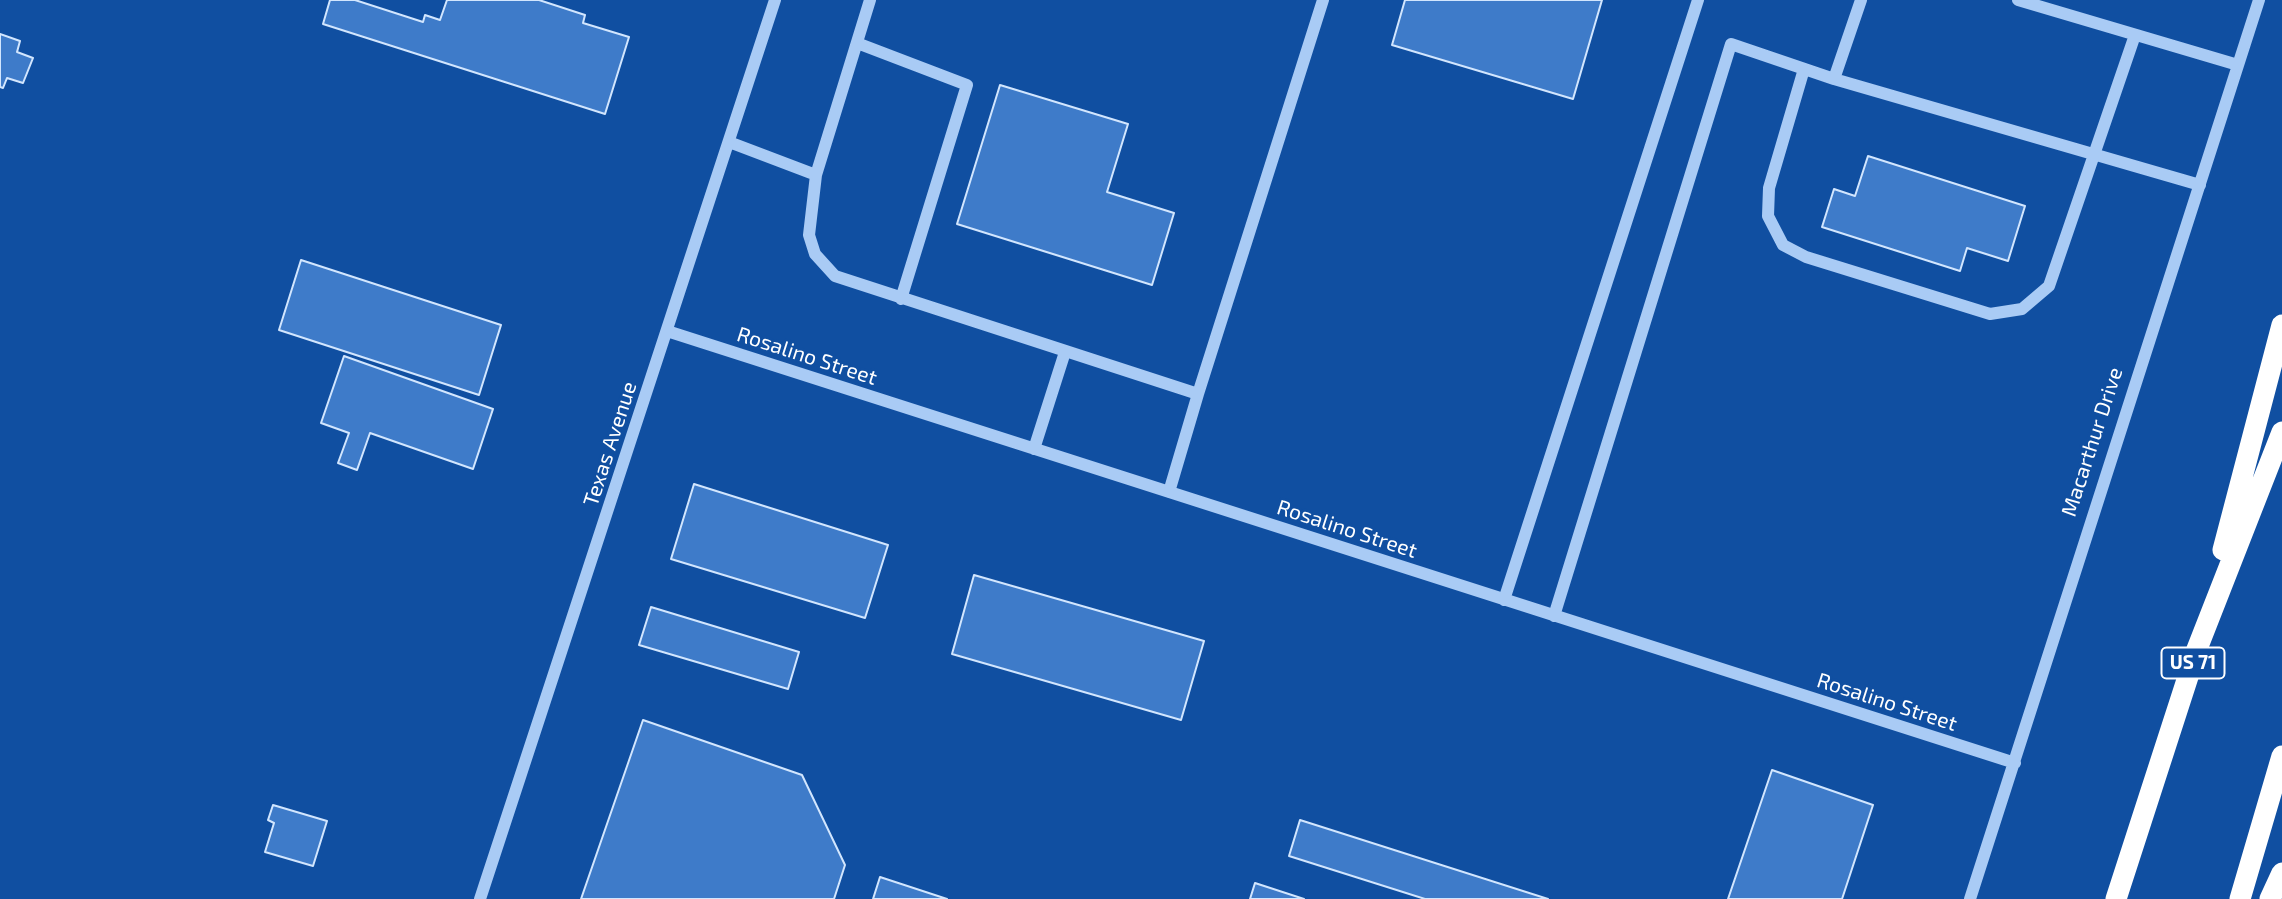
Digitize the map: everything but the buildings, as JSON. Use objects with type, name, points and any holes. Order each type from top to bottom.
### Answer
[{"type":"highway","points":[[2197,649],[2282,325]]},
{"type":"highway","name":"US 71","points":[[2116,899],[2197,649],[2282,432]]},
{"type":"highway","points":[[2240,899],[2282,756]]},
{"type":"highway","points":[[2270,899],[2282,873]]},
{"type":"street","name":"Texas Avenue","points":[[480,899],[775,0]]},
{"type":"street","points":[[870,0],[816,175],[809,235],[816,254],[835,276],[1198,394]]},
{"type":"street","points":[[1169,492],[1323,0]]},
{"type":"street","points":[[1504,600],[1698,0]]},
{"type":"street","points":[[1834,79],[1861,0]]},
{"type":"street","points":[[2018,0],[2238,65]]},
{"type":"street","name":"Macarthur Drive","points":[[1970,899],[2259,0]]},
{"type":"street","points":[[1804,69],[1769,188],[1768,216],[1783,245],[1806,257],[1990,314],[2022,309],[2049,286],[2135,35]]},
{"type":"street","points":[[857,43],[967,85],[901,299]]},
{"type":"street","points":[[1554,616],[1731,44],[1834,79],[2200,185]]},
{"type":"street","points":[[729,142],[816,175]]},
{"type":"street","name":"Rosalino Street","points":[[667,331],[2015,763]]},
{"type":"street","points":[[1034,449],[1065,352]]}]
